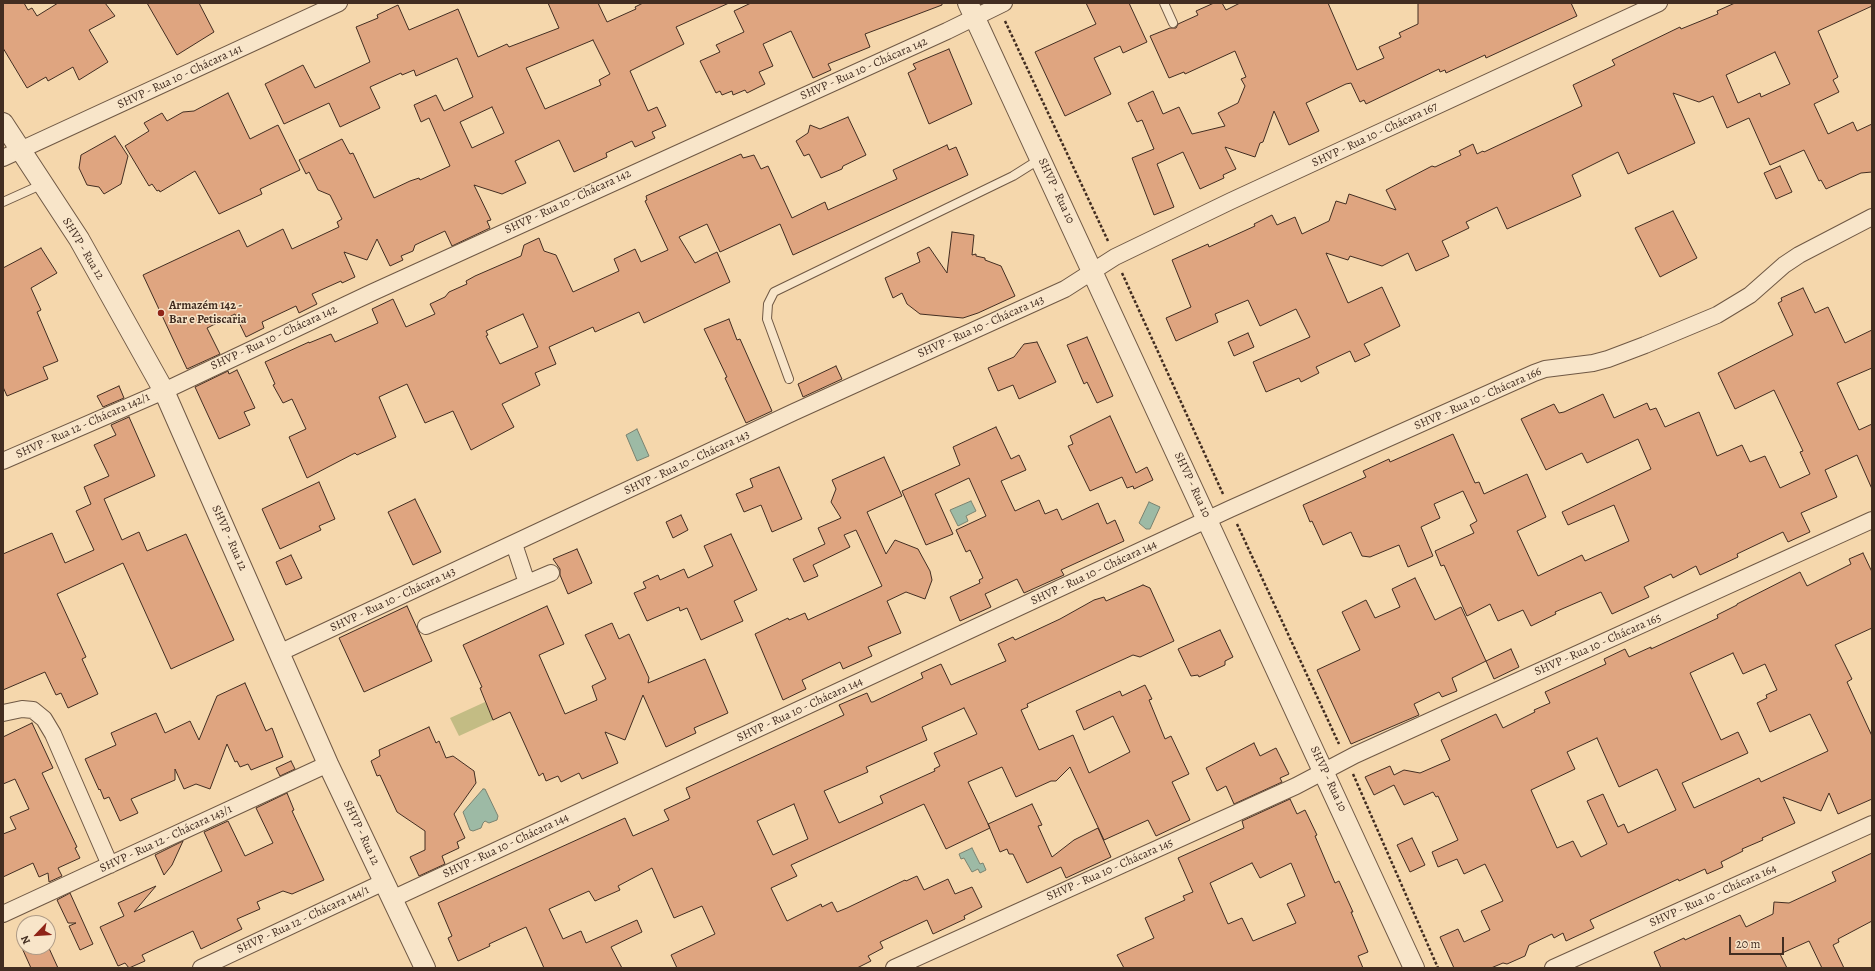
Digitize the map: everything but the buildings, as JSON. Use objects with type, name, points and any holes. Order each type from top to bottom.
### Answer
[{"type":"street","name":"SHVP - Rua 10 - Chácara 141","points":[[12,154],[339,3]]},
{"type":"street","name":"SHVP - Rua 10 - Chácara 167","points":[[1093,271],[1115,257],[1239,198],[1659,3]]},
{"type":"street","name":"SHVP - Rua 10 - Chácara 142","points":[[164,391],[971,10],[1001,4]]},
{"type":"street","name":"SHVP - Rua 10","points":[[971,10],[1414,968]]},
{"type":"street","name":"SHVP - Rua 12","points":[[3,123],[12,154],[43,184],[79,239],[164,391],[328,764],[425,968]]},
{"type":"street","name":"SHVP - Rua 10 - Chácara 166","points":[[1208,520],[1534,373],[1545,369],[1593,363],[1608,359],[1645,346],[1717,315],[1750,295],[1784,264],[1872,217]]},
{"type":"street","name":"SHVP - Rua 10 - Chácara 143","points":[[279,653],[794,412],[1065,289],[1093,271]]},
{"type":"street","name":"SHVP - Rua 12 - Chácara 142/1","points":[[3,461],[164,391]]},
{"type":"street","name":"SHVP - Rua 10 - Chácara 144","points":[[388,891],[1208,520]]},
{"type":"street","name":"SHVP - Rua 10 - Chácara 165","points":[[1324,772],[1362,752],[1872,520]]},
{"type":"street","points":[[514,544],[528,583]]},
{"type":"street","points":[[426,626],[551,573]]},
{"type":"street","points":[[3,712],[22,709],[33,710],[44,718],[53,734],[110,865]]},
{"type":"street","name":"SHVP - Rua 12 - Chácara 143/1","points":[[3,914],[328,764]]},
{"type":"street","name":"SHVP - Rua 10 - Chácara 145","points":[[894,968],[1324,772]]},
{"type":"street","name":"SHVP - Rua 10 - Chácara 164","points":[[1553,968],[1872,824]]},
{"type":"street","name":"SHVP - Rua 12 - Chácara 144/1","points":[[201,968],[388,891]]},
{"type":"lane","points":[[1164,3],[1173,23]]},
{"type":"lane","points":[[789,379],[767,319],[768,304],[774,292],[1013,176],[1040,158]]},
{"type":"lane","points":[[3,202],[43,184]]},
{"type":"path","points":[[1001,4],[1230,509],[1347,760],[1438,968]]},
{"type":"shaded area","points":[[637,429],[649,456],[637,461],[626,435]]},
{"type":"shaded area","points":[[971,501],[976,511],[966,516],[968,521],[958,526],[950,510]]},
{"type":"shaded area","points":[[1149,502],[1160,507],[1150,529],[1146,529],[1139,523]]},
{"type":"shaded area","points":[[485,702],[494,720],[459,736],[450,718]]},
{"type":"shaded area","points":[[483,789],[485,789],[498,816],[497,820],[489,823],[485,821],[481,828],[473,831],[470,830],[463,812]]},
{"type":"shaded area","points":[[972,848],[980,864],[983,863],[986,870],[980,873],[978,869],[972,872],[964,858],[961,859],[959,854]]},
{"type":"place","name":"Armazém 142 - Bar e Petiscaria","points":[[161,313]]}]
